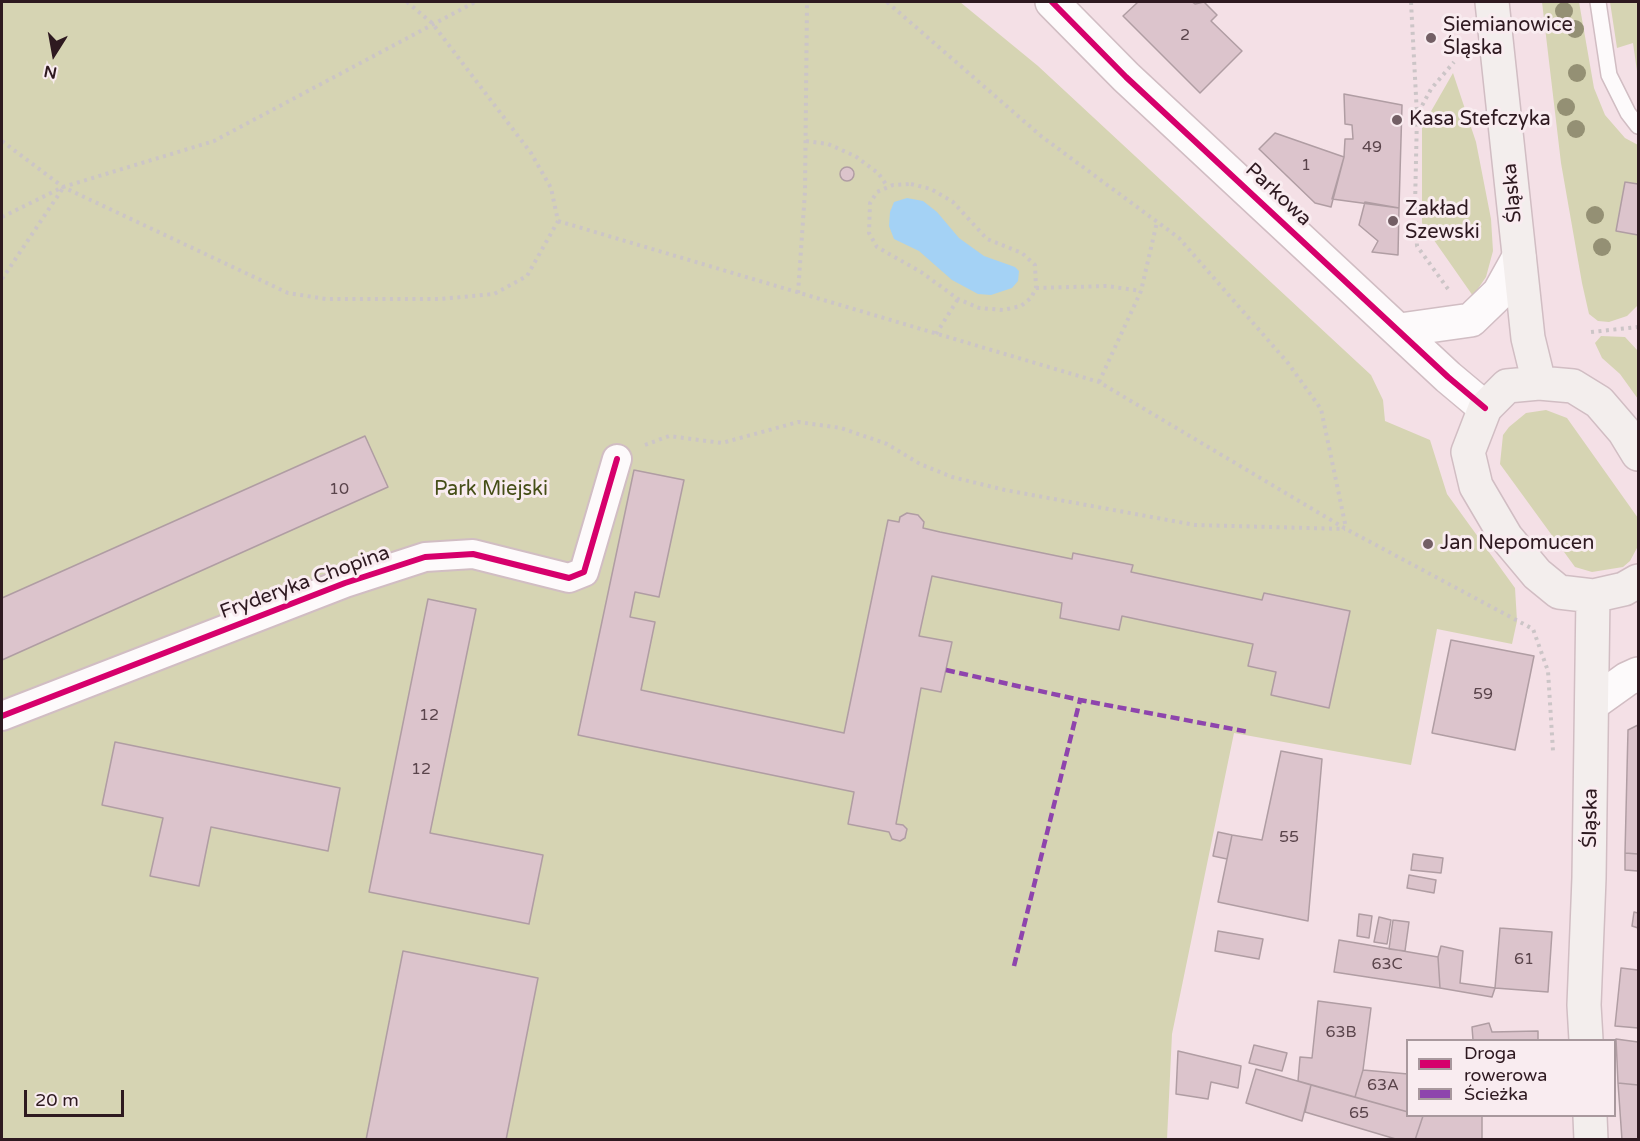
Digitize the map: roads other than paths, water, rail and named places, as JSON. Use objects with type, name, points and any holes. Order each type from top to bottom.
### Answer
[{"type":"main road","name":"Śląska","points":[[1492,2],[1528,338],[1539,383]]},
{"type":"main road","points":[[1638,454],[1624,431],[1599,402],[1573,386],[1539,383],[1507,386],[1485,408],[1468,452],[1476,486],[1506,537],[1537,574],[1559,592],[1593,596],[1624,589],[1638,581]]},
{"type":"main road","name":"Śląska","points":[[1586,1039],[1584,1005],[1593,704],[1593,596]]},
{"type":"main road","points":[[1590,1117],[1591,1140]]},
{"type":"street","name":"Parkowa","points":[[1052,2],[1126,77],[1448,377],[1485,408]]},
{"type":"street","points":[[1400,330],[1471,320],[1498,293],[1519,257]]},
{"type":"street","name":"Fryderyka Chopina","points":[[2,716],[345,583],[425,557],[473,554],[568,578],[584,572],[617,459]]},
{"type":"street","points":[[1593,704],[1627,679],[1638,674]]},
{"type":"lane","points":[[1598,2],[1609,75],[1628,113],[1638,126]]},
{"type":"water","points":[[907,198],[923,201],[937,212],[959,238],[984,256],[1015,267],[1019,271],[1018,281],[1012,288],[991,295],[978,294],[952,280],[919,251],[894,239],[889,226],[890,212],[894,202]]},
{"type":"place","name":"Siemianowice Śląska","points":[[1431,38]]},
{"type":"place","name":"Kasa Stefczyka","points":[[1397,120]]},
{"type":"place","name":"Zakład Szewski","points":[[1393,221]]},
{"type":"place","name":"Jan Nepomucen","points":[[1428,544]]},
{"type":"park label","name":"Park Miejski","points":[[491,490]]}]
